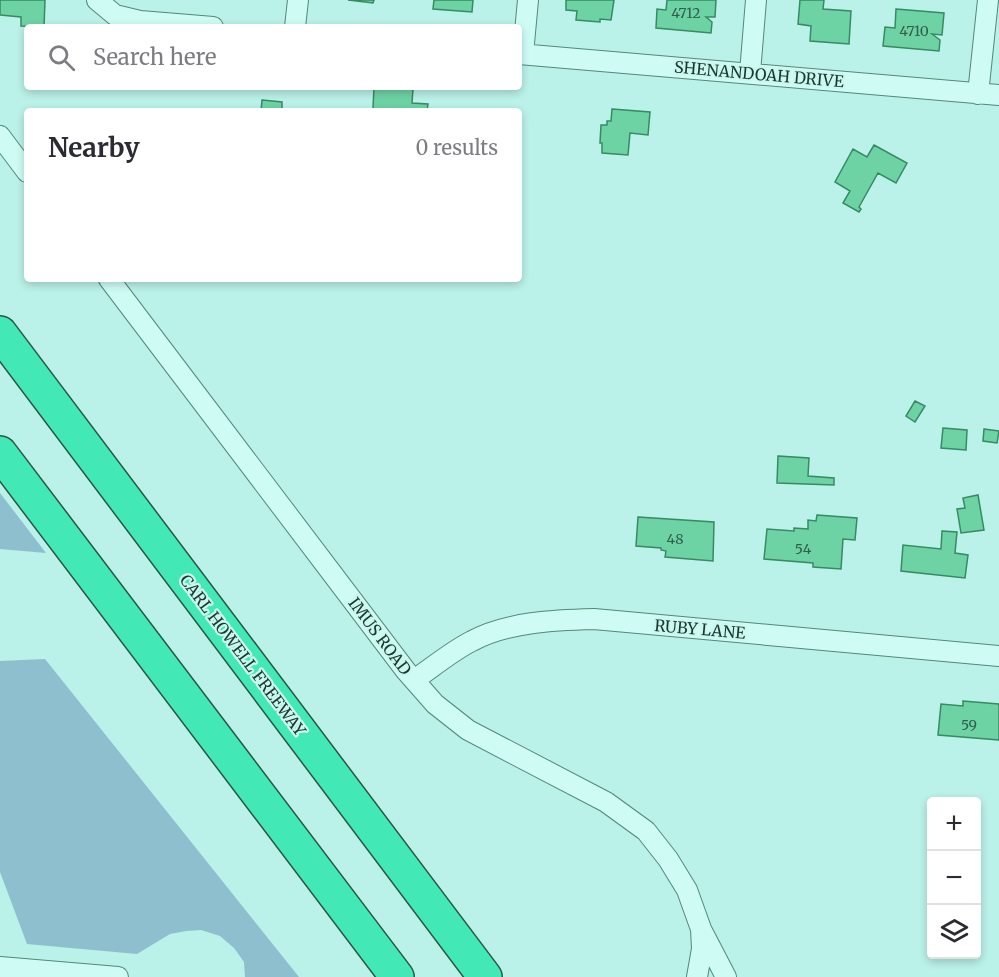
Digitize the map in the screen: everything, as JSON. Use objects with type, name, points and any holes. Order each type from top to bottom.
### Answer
[{"type":"highway","name":"CARL HOWELL FREEWAY","points":[[0,333],[485,977]]},
{"type":"highway","points":[[0,453],[398,977]]},
{"type":"street","points":[[97,0],[114,15],[140,21],[176,24]]},
{"type":"street","points":[[295,24],[298,0]]},
{"type":"street","points":[[522,46],[528,0]]},
{"type":"street","points":[[750,73],[756,0]]},
{"type":"street","points":[[978,94],[988,0]]},
{"type":"street","name":"SHENANDOAH DRIVE","points":[[522,54],[999,95]]},
{"type":"street","points":[[0,136],[24,168]]},
{"type":"street","name":"IMUS ROAD","points":[[111,282],[414,680],[435,704],[468,730],[606,802],[646,831],[687,890],[701,930],[726,977]]},
{"type":"street","name":"RUBY LANE","points":[[414,680],[472,640],[515,626],[555,620],[594,619],[999,656]]},
{"type":"street","name":"IMUS ROAD","points":[[697,977],[702,949],[701,930]]},
{"type":"street","points":[[0,966],[118,977]]},
{"type":"shaded area","points":[[0,493],[46,553],[0,549]]},
{"type":"shaded area","points":[[45,659],[299,977],[245,977],[244,962],[234,948],[220,936],[201,930],[170,934],[137,954],[27,944],[0,872],[0,661]]},
{"type":"building","points":[[0,0],[45,0],[44,24],[21,26],[21,17],[0,15]]},
{"type":"building","points":[[348,0],[374,0],[373,3]]},
{"type":"building","points":[[434,0],[473,0],[472,12],[433,9]]},
{"type":"building","points":[[566,0],[614,0],[611,20],[600,19],[600,22],[576,20],[577,11],[566,10]]},
{"type":"building","points":[[667,0],[716,0],[715,17],[706,17],[712,22],[711,33],[656,28],[657,9],[666,10]]},
{"type":"building","points":[[800,0],[824,0],[823,9],[851,11],[849,44],[810,41],[811,26],[798,24]]},
{"type":"building","points":[[896,9],[944,13],[942,35],[932,34],[940,40],[939,51],[883,46],[885,27],[895,28]]},
{"type":"building","points":[[374,90],[413,90],[412,103],[428,104],[427,108],[373,108]]},
{"type":"building","points":[[262,100],[282,102],[282,108],[261,108]]},
{"type":"building","points":[[612,109],[650,112],[648,135],[630,133],[628,155],[602,153],[601,125],[607,125],[607,121],[611,121]]},
{"type":"building","points":[[874,145],[907,163],[896,183],[878,173],[859,207],[861,209],[859,212],[843,203],[850,191],[835,182],[853,149],[867,157]]},
{"type":"building","points":[[915,401],[925,406],[915,422],[906,416]]},
{"type":"building","points":[[943,428],[967,430],[966,450],[941,448]]},
{"type":"building","points":[[984,429],[999,431],[997,443],[983,441]]},
{"type":"building","points":[[778,456],[809,458],[808,476],[834,478],[834,485],[777,483]]},
{"type":"building","points":[[978,495],[984,530],[961,533],[957,509],[965,508],[963,498]]},
{"type":"building","points":[[817,515],[857,518],[855,540],[843,539],[841,569],[813,567],[813,563],[764,559],[767,529],[794,531],[794,528],[808,529],[808,520],[816,521]]},
{"type":"building","points":[[638,517],[714,522],[713,561],[665,557],[666,551],[661,548],[636,546]]},
{"type":"building","points":[[942,531],[957,532],[955,553],[968,555],[965,578],[901,571],[903,545],[941,549]]},
{"type":"building","points":[[963,701],[999,704],[999,740],[938,735],[941,704],[963,706]]}]
